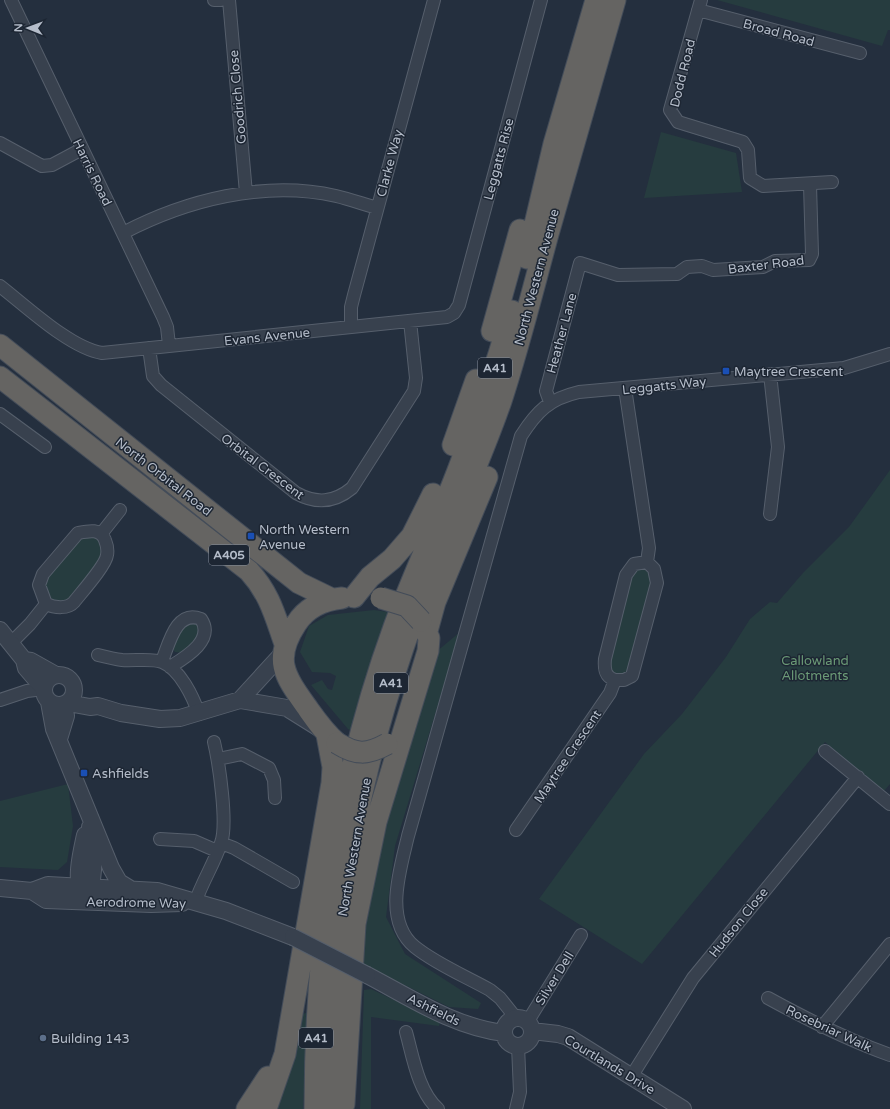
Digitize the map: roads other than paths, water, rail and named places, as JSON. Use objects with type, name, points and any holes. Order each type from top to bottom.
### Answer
[{"type":"highway","name":"North Western Avenue","points":[[315,1109],[315,1051],[318,985],[333,867],[357,749],[394,628],[459,468],[496,367],[528,255],[554,144],[596,0]]},
{"type":"highway","name":"North Western Avenue","points":[[330,1109],[331,1020],[343,903],[352,845],[378,730],[403,646],[424,590],[487,442],[506,387],[568,160],[615,0]]},
{"type":"highway","points":[[354,597],[370,577],[392,559],[412,536],[428,506],[451,450],[488,345],[520,230],[554,144]]},
{"type":"highway","points":[[424,626],[468,525],[517,396],[558,250],[568,160]]},
{"type":"highway","name":"North Orbital Road","points":[[0,345],[299,583],[332,599]]},
{"type":"highway","name":"North Orbital Road","points":[[0,376],[249,571],[259,582],[272,604],[284,648],[284,668],[288,681],[329,736]]},
{"type":"highway","points":[[284,648],[291,631],[306,612],[317,604],[332,599],[354,597],[381,598],[407,606],[424,626],[429,638],[428,651],[376,822],[355,924],[344,1109]]},
{"type":"highway","points":[[329,736],[349,750],[363,753],[376,750],[387,744],[405,727]]},
{"type":"highway","points":[[266,1109],[285,1054],[332,783],[333,767],[329,736]]},
{"type":"highway","points":[[247,1109],[269,1074],[293,1011]]},
{"type":"street","name":"Harris Road","points":[[11,0],[163,317],[169,345]]},
{"type":"street","points":[[214,0],[221,0]]},
{"type":"street","name":"Goodrich Close","points":[[228,0],[246,193]]},
{"type":"street","name":"Clarke Way","points":[[351,327],[351,307],[434,0]]},
{"type":"street","name":"Leggatts Rise","points":[[450,316],[459,305],[541,0]]},
{"type":"street","name":"Broad Road","points":[[700,5],[860,53]]},
{"type":"street","name":"Dodd Road","points":[[700,5],[670,110],[678,122],[743,142],[748,150],[750,178],[764,186],[810,185],[832,182]]},
{"type":"street","points":[[0,143],[42,166],[52,164],[82,149]]},
{"type":"street","name":"Baxter Road","points":[[580,263],[618,275],[677,274],[687,267],[702,266],[714,270],[763,267],[775,261],[809,260],[812,254],[810,185]]},
{"type":"street","points":[[122,233],[152,218],[173,210],[222,197],[246,193],[284,191],[309,192],[335,196],[377,208]]},
{"type":"street","name":"Heather Lane","points":[[550,402],[546,391],[580,263]]},
{"type":"street","name":"Evans Avenue","points":[[0,286],[50,325],[83,348],[102,353],[450,316]]},
{"type":"street","name":"Orbital Crescent","points":[[149,348],[153,376],[161,385],[296,493],[308,500],[326,501],[341,496],[352,488],[414,391],[416,378],[410,321]]},
{"type":"street","name":"Leggatts Way","points":[[550,402],[579,392],[844,368],[890,354]]},
{"type":"street","points":[[770,374],[778,447],[770,514]]},
{"type":"street","points":[[625,388],[649,548],[647,562]]},
{"type":"street","points":[[525,1023],[508,1022],[504,1033],[507,1041],[518,1046],[523,1045],[530,1040],[525,1023],[490,990],[423,953],[410,942],[400,926],[397,893],[408,836],[521,436],[534,416],[550,402]]},
{"type":"street","points":[[0,414],[45,447]]},
{"type":"street","points":[[101,534],[120,510]]},
{"type":"street","points":[[93,531],[101,534],[108,550],[106,560],[72,605],[58,607],[46,604],[39,585],[44,574],[78,533],[93,531]]},
{"type":"street","points":[[647,562],[654,569],[657,583],[634,670],[628,678],[615,680],[607,675],[605,666],[626,575],[634,564],[647,562]]},
{"type":"street","points":[[11,643],[30,624],[46,604]]},
{"type":"street","points":[[0,630],[24,660],[26,668],[56,699]]},
{"type":"street","points":[[240,700],[284,648]]},
{"type":"street","points":[[98,655],[121,660],[166,664],[192,694],[199,714]]},
{"type":"street","points":[[24,660],[31,661],[56,675],[66,676],[73,684],[93,699],[98,706]]},
{"type":"street","points":[[56,675],[47,680],[66,716],[59,739],[89,816],[104,847],[114,875],[119,882],[132,890]]},
{"type":"street","name":"Maytree Crescent","points":[[516,830],[610,693],[615,680]]},
{"type":"street","points":[[56,699],[74,694],[73,684]]},
{"type":"street","points":[[0,700],[28,691],[90,707],[98,706],[127,714],[160,719],[180,718],[199,714],[240,700],[287,708],[329,736]]},
{"type":"street","points":[[195,903],[200,886],[219,847],[224,831],[218,758],[214,742]]},
{"type":"street","points":[[825,751],[890,804]]},
{"type":"street","points":[[218,758],[242,754],[269,768],[274,780],[275,798]]},
{"type":"street","name":"Hudson Close","points":[[631,1077],[693,978],[858,777]]},
{"type":"street","points":[[84,892],[81,855],[89,816]]},
{"type":"street","points":[[160,839],[234,848],[293,882]]},
{"type":"street","name":"Aerodrome Way","points":[[0,888],[32,891],[48,886],[151,904],[195,903]]},
{"type":"street","name":"Aerodrome Way","points":[[84,892],[132,890],[157,891],[195,903]]},
{"type":"street","name":"Ashfields","points":[[195,903],[226,911],[293,937],[454,1020],[473,1027],[504,1033]]},
{"type":"street","name":"Silver Dell","points":[[525,1023],[581,934]]},
{"type":"street","points":[[822,1027],[890,944]]},
{"type":"street","name":"Rosebriar Walk","points":[[768,998],[822,1027],[855,1042],[890,1055]]},
{"type":"street","name":"Courtlands Drive","points":[[525,1023],[547,1032],[568,1037],[683,1109]]},
{"type":"street","points":[[406,1032],[421,1084],[431,1103],[438,1109]]},
{"type":"street","points":[[516,1109],[520,1092],[518,1046]]},
{"type":"place","name":"Maytree Crescent","points":[[726,371]]},
{"type":"place","name":"North Western Avenue","points":[[251,536]]},
{"type":"place","name":"Ashfields","points":[[84,773]]},
{"type":"place","name":"Building 143","points":[[43,1038]]},
{"type":"park label","name":"Callowland Allotments","points":[[815,668]]}]
